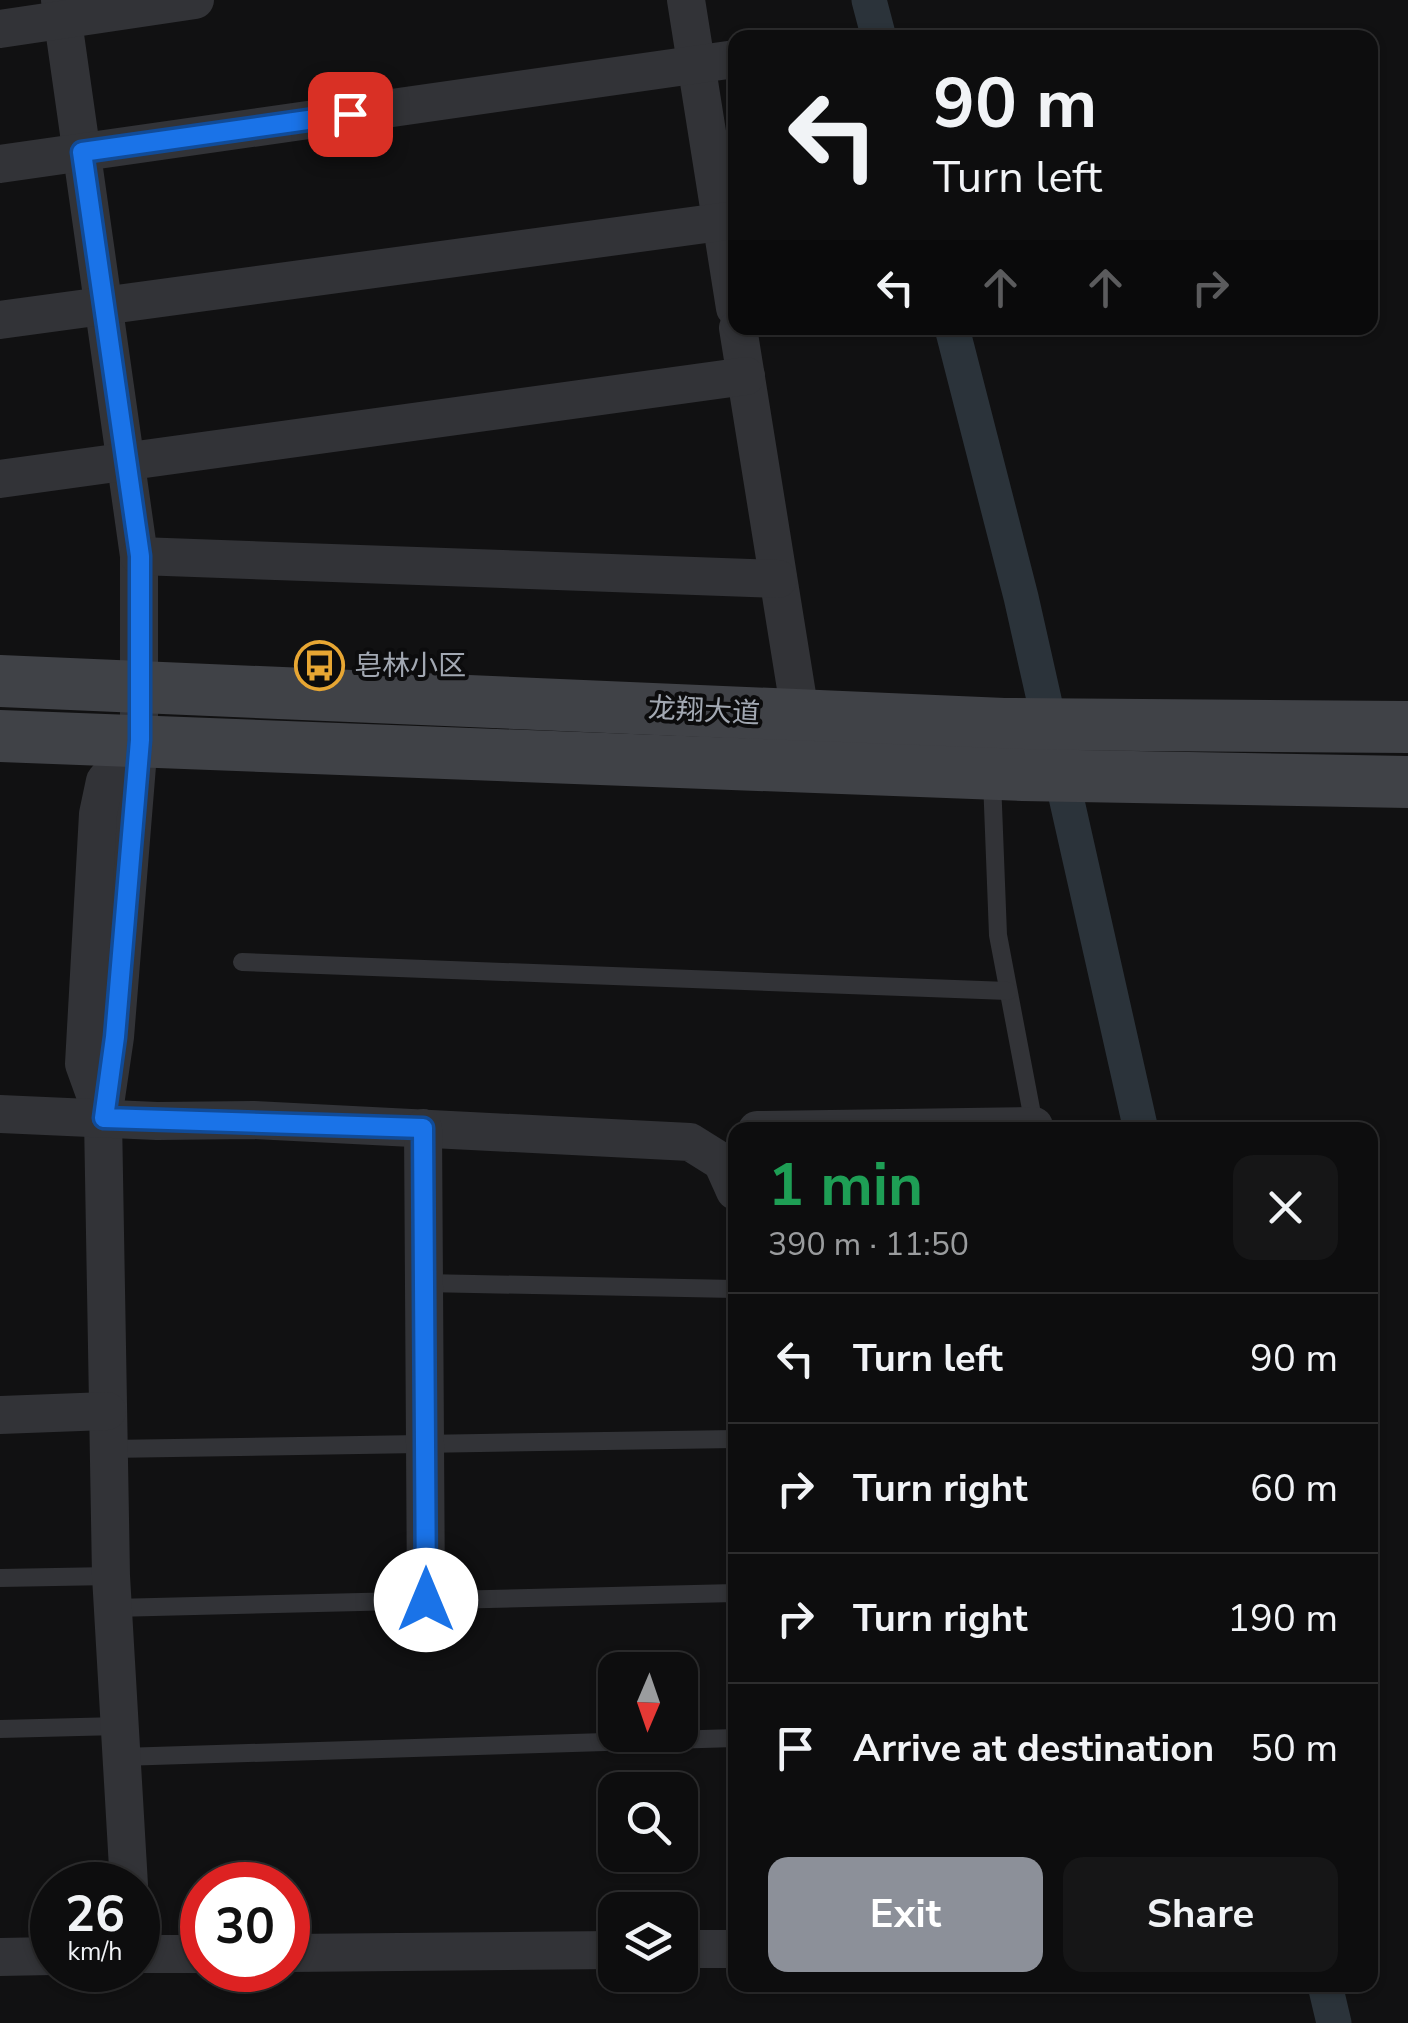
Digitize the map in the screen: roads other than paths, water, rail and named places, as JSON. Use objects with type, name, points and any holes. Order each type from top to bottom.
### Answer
[{"type":"main road","name":"龙翔大道","points":[[0,681],[142,686],[804,741],[1008,775],[1408,782]]},
{"type":"main road","name":"龙翔大道","points":[[0,736],[140,740],[804,741],[1004,724],[1408,727]]},
{"type":"street","points":[[0,29],[61,10],[195,0]]},
{"type":"street","points":[[0,320],[728,221],[686,0]]},
{"type":"street","points":[[61,10],[140,556],[140,740],[115,1037],[104,1118],[112,1592],[128,1862]]},
{"type":"street","points":[[0,164],[728,60]]},
{"type":"street","points":[[739,335],[804,741]]},
{"type":"street","points":[[0,479],[746,376]]},
{"type":"street","points":[[140,556],[778,579]]},
{"type":"street","points":[[0,1114],[423,1128],[690,1142],[728,1134]]},
{"type":"street","points":[[423,1128],[426,1600]]},
{"type":"street","points":[[690,1142],[722,1162],[728,1175]]},
{"type":"street","points":[[0,1414],[107,1411]]},
{"type":"street","points":[[698,1949],[728,1948]]},
{"type":"street","points":[[310,1953],[598,1950]]},
{"type":"street","points":[[0,1958],[30,1957]]},
{"type":"lane","points":[[1008,775],[998,935],[1034,1122]]},
{"type":"lane","points":[[242,962],[1008,991]]},
{"type":"lane","points":[[424,1283],[728,1290]]},
{"type":"lane","points":[[108,1448],[728,1439]]},
{"type":"lane","points":[[0,1578],[112,1592],[426,1600],[728,1593]]},
{"type":"lane","points":[[0,1729],[120,1741],[728,1738]]},
{"type":"waterway","points":[[869,0],[877,30]]},
{"type":"waterway","points":[[954,335],[1021,597],[1139,1122]]},
{"type":"waterway","points":[[1327,1992],[1334,2023]]},
{"type":"place","name":"皂林小区","points":[[319,666]]}]
